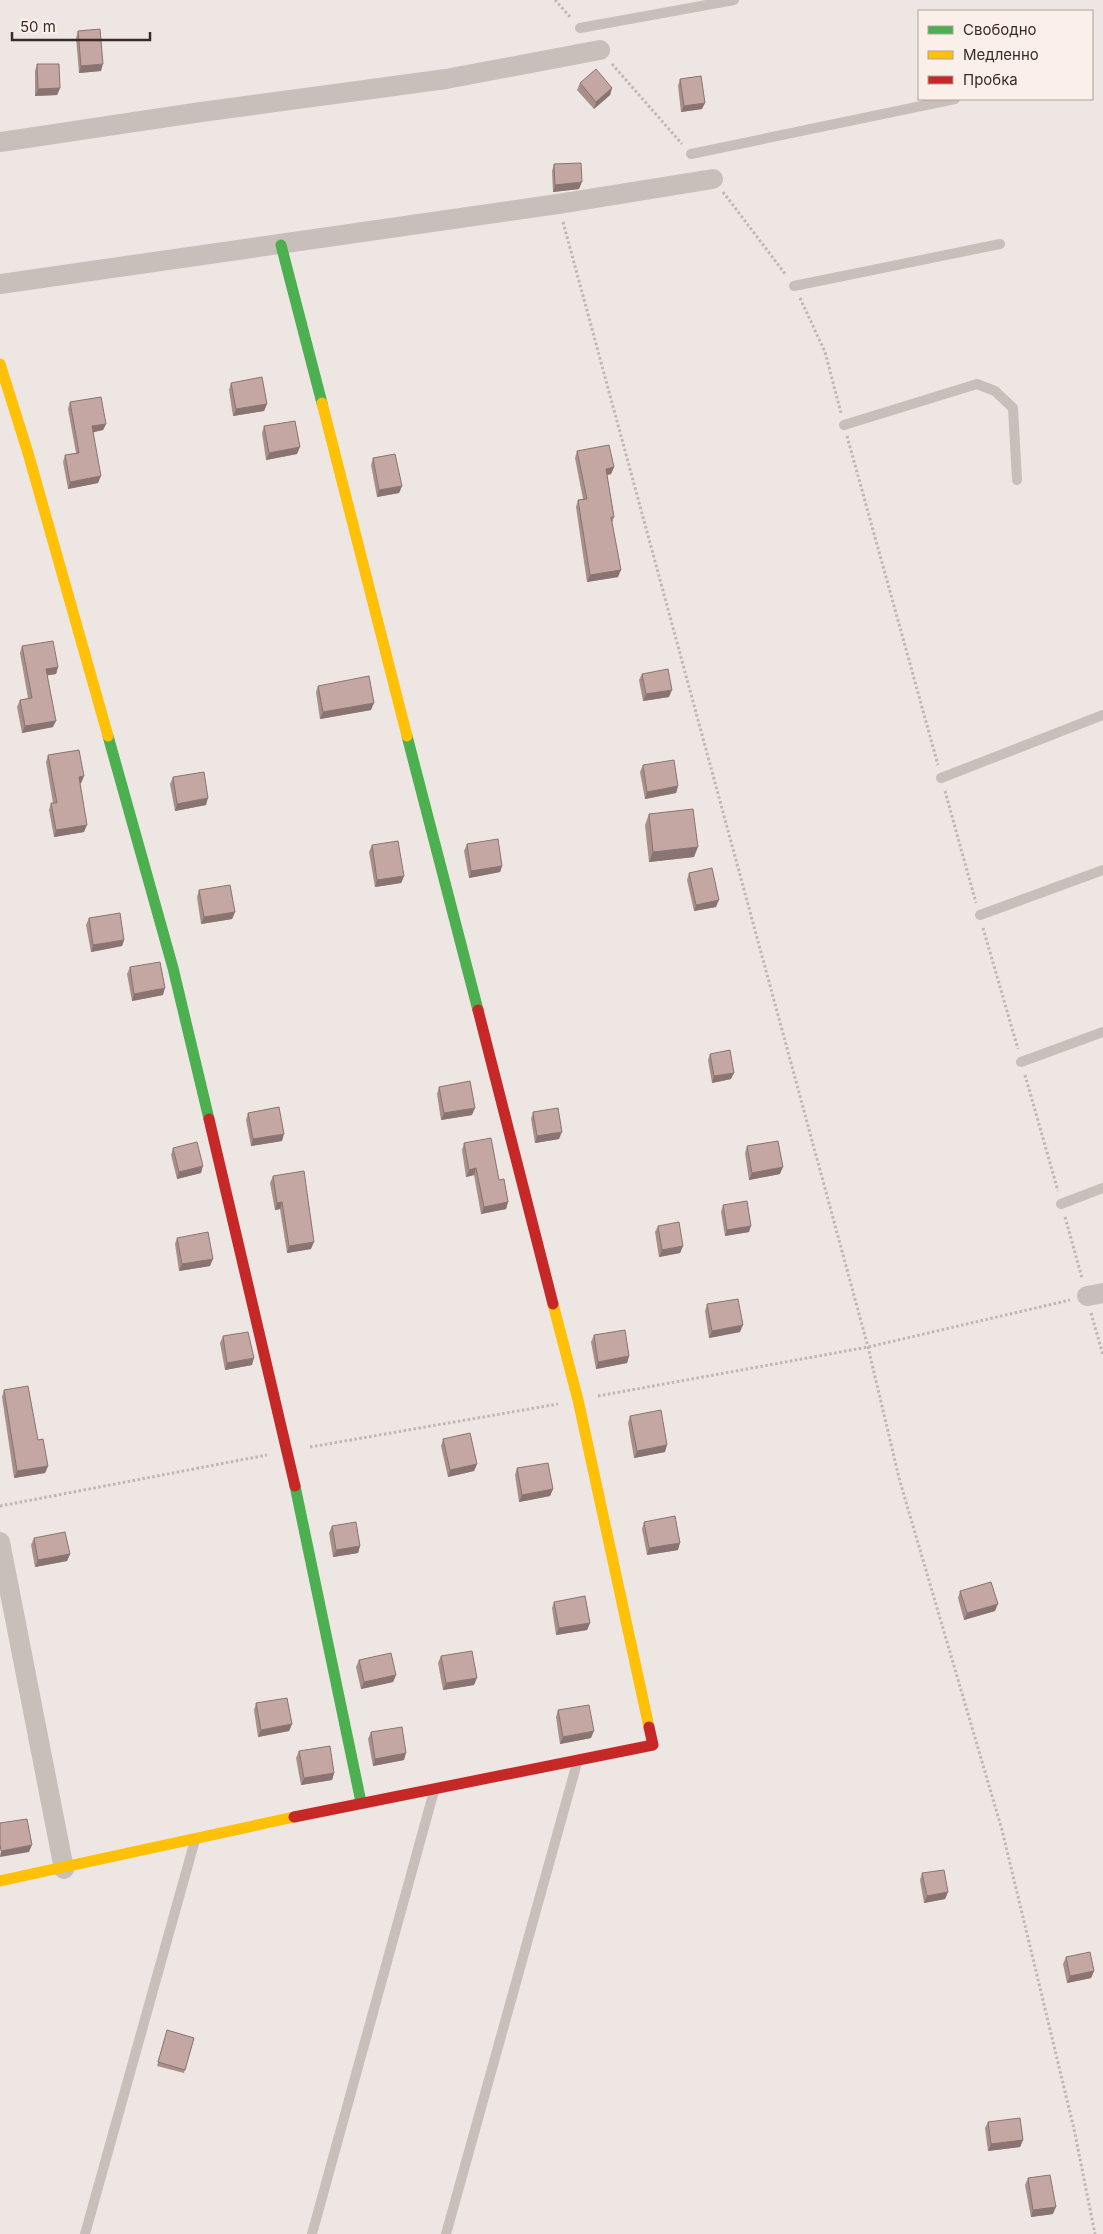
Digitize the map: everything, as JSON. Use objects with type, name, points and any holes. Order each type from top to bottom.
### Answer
[{"type":"street","points":[[0,142],[201,112],[446,79],[600,50]]},
{"type":"street","points":[[0,284],[281,245],[713,179]]},
{"type":"street","points":[[0,1881],[64,1869],[361,1802],[653,1745],[578,1400],[281,245]]},
{"type":"street","points":[[0,364],[28,452],[173,968],[288,1450],[361,1802]]},
{"type":"street","points":[[0,1542],[64,1869]]},
{"type":"lane","points":[[580,28],[734,0]]},
{"type":"lane","points":[[691,154],[950,100]]},
{"type":"lane","points":[[794,286],[1000,244]]},
{"type":"lane","points":[[844,425],[977,384],[995,391],[1013,408],[1017,480]]},
{"type":"lane","points":[[941,778],[1103,714]]},
{"type":"lane","points":[[980,916],[1103,870]]},
{"type":"lane","points":[[1021,1062],[1103,1032]]},
{"type":"lane","points":[[1061,1204],[1103,1188]]},
{"type":"lane","points":[[446,2234],[578,1760]]},
{"type":"lane","points":[[312,2234],[435,1788]]},
{"type":"lane","points":[[85,2234],[195,1839]]},
{"type":"path","points":[[555,0],[580,28]]},
{"type":"path","points":[[600,50],[691,154]]},
{"type":"path","points":[[713,179],[794,286],[825,352],[941,778],[1061,1204],[1095,1294],[1103,1355]]},
{"type":"path","points":[[558,204],[868,1347],[899,1478],[1002,1830],[1074,2129],[1095,2234]]},
{"type":"path","points":[[0,1506],[288,1450],[868,1347],[1095,1294]]},
{"type":"building","points":[[100,29],[103,64],[81,66],[78,31]]},
{"type":"building","points":[[37,64],[59,64],[60,88],[38,89]]},
{"type":"building","points":[[596,69],[612,88],[596,102],[580,83]]},
{"type":"building","points":[[701,76],[705,103],[684,106],[680,79]]},
{"type":"building","points":[[581,163],[582,182],[555,185],[554,164]]},
{"type":"building","points":[[262,377],[267,404],[236,409],[231,383]]},
{"type":"building","points":[[101,397],[106,424],[92,426],[101,476],[70,482],[65,455],[79,453],[70,402]]},
{"type":"building","points":[[295,421],[300,447],[269,453],[264,426]]},
{"type":"building","points":[[609,445],[614,467],[606,469],[614,517],[611,517],[621,570],[590,575],[578,500],[587,499],[577,451]]},
{"type":"building","points":[[395,454],[402,486],[379,490],[373,458]]},
{"type":"building","points":[[53,641],[58,667],[46,669],[56,721],[25,726],[20,700],[32,698],[22,646]]},
{"type":"building","points":[[668,669],[672,690],[646,694],[642,674]]},
{"type":"building","points":[[369,676],[374,703],[323,712],[318,686]]},
{"type":"building","points":[[79,750],[84,776],[79,777],[87,825],[56,830],[51,803],[57,803],[48,755]]},
{"type":"building","points":[[674,760],[678,786],[647,792],[643,765]]},
{"type":"building","points":[[204,772],[208,798],[177,804],[173,777]]},
{"type":"building","points":[[693,809],[698,847],[653,852],[649,814]]},
{"type":"building","points":[[498,839],[502,866],[471,871],[467,844]]},
{"type":"building","points":[[398,841],[404,876],[377,880],[372,845]]},
{"type":"building","points":[[712,868],[719,900],[696,905],[689,873]]},
{"type":"building","points":[[230,885],[235,912],[204,917],[199,890]]},
{"type":"building","points":[[120,913],[124,940],[93,945],[89,918]]},
{"type":"building","points":[[160,962],[165,988],[134,994],[130,967]]},
{"type":"building","points":[[730,1050],[734,1073],[714,1076],[710,1054]]},
{"type":"building","points":[[470,1081],[475,1108],[444,1113],[439,1087]]},
{"type":"building","points":[[279,1107],[284,1134],[253,1139],[248,1113]]},
{"type":"building","points":[[558,1108],[562,1132],[537,1136],[533,1112]]},
{"type":"building","points":[[491,1138],[499,1180],[504,1179],[508,1202],[484,1207],[476,1168],[469,1170],[464,1143]]},
{"type":"building","points":[[778,1141],[783,1167],[752,1173],[747,1146]]},
{"type":"building","points":[[197,1142],[203,1166],[179,1172],[173,1148]]},
{"type":"building","points":[[304,1171],[314,1242],[289,1246],[282,1202],[277,1203],[273,1176]]},
{"type":"building","points":[[747,1201],[751,1226],[727,1230],[723,1205]]},
{"type":"building","points":[[679,1222],[683,1246],[662,1250],[658,1226]]},
{"type":"building","points":[[208,1232],[213,1259],[182,1264],[177,1238]]},
{"type":"building","points":[[738,1299],[743,1325],[712,1331],[707,1304]]},
{"type":"building","points":[[625,1330],[629,1356],[598,1362],[594,1335]]},
{"type":"building","points":[[248,1332],[254,1358],[227,1363],[223,1336]]},
{"type":"building","points":[[28,1386],[38,1440],[43,1439],[48,1466],[17,1471],[4,1390]]},
{"type":"building","points":[[661,1410],[667,1445],[637,1451],[630,1416]]},
{"type":"building","points":[[470,1433],[477,1464],[450,1470],[443,1439]]},
{"type":"building","points":[[548,1463],[553,1489],[522,1495],[517,1468]]},
{"type":"building","points":[[675,1516],[680,1543],[649,1548],[644,1522]]},
{"type":"building","points":[[356,1522],[360,1546],[336,1550],[332,1526]]},
{"type":"building","points":[[65,1532],[70,1554],[38,1560],[34,1538]]},
{"type":"building","points":[[991,1582],[998,1604],[967,1613],[960,1591]]},
{"type":"building","points":[[585,1596],[590,1623],[559,1628],[554,1602]]},
{"type":"building","points":[[472,1651],[477,1678],[446,1683],[441,1656]]},
{"type":"building","points":[[391,1653],[396,1675],[364,1682],[359,1660]]},
{"type":"building","points":[[287,1698],[292,1724],[261,1730],[256,1703]]},
{"type":"building","points":[[589,1705],[594,1731],[563,1737],[558,1710]]},
{"type":"building","points":[[402,1727],[406,1753],[375,1759],[371,1732]]},
{"type":"building","points":[[330,1746],[334,1773],[304,1778],[299,1751]]},
{"type":"building","points":[[27,1819],[32,1845],[1,1851],[0,1823]]},
{"type":"building","points":[[944,1870],[948,1892],[927,1896],[922,1873]]},
{"type":"building","points":[[1090,1952],[1094,1971],[1070,1976],[1066,1957]]},
{"type":"building","points":[[167,2030],[194,2038],[185,2070],[158,2062]]},
{"type":"building","points":[[1020,2118],[1023,2140],[991,2144],[988,2122]]},
{"type":"building","points":[[1050,2175],[1056,2207],[1033,2210],[1028,2178]]},
{"type":"traffic: fast","points":[[281,245],[322,403]]},
{"type":"traffic: fast","points":[[108,736],[173,968],[209,1119]]},
{"type":"traffic: fast","points":[[407,736],[478,1010]]},
{"type":"traffic: fast","points":[[295,1486],[361,1802]]},
{"type":"traffic: slow","points":[[0,364],[28,453],[108,736]]},
{"type":"traffic: slow","points":[[322,403],[407,736]]},
{"type":"traffic: slow","points":[[553,1304],[578,1400],[649,1727]]},
{"type":"traffic: slow","points":[[0,1881],[294,1817]]},
{"type":"traffic: jam","points":[[478,1010],[553,1304]]},
{"type":"traffic: jam","points":[[209,1119],[295,1486]]},
{"type":"traffic: jam","points":[[294,1817],[653,1745],[649,1727]]}]
